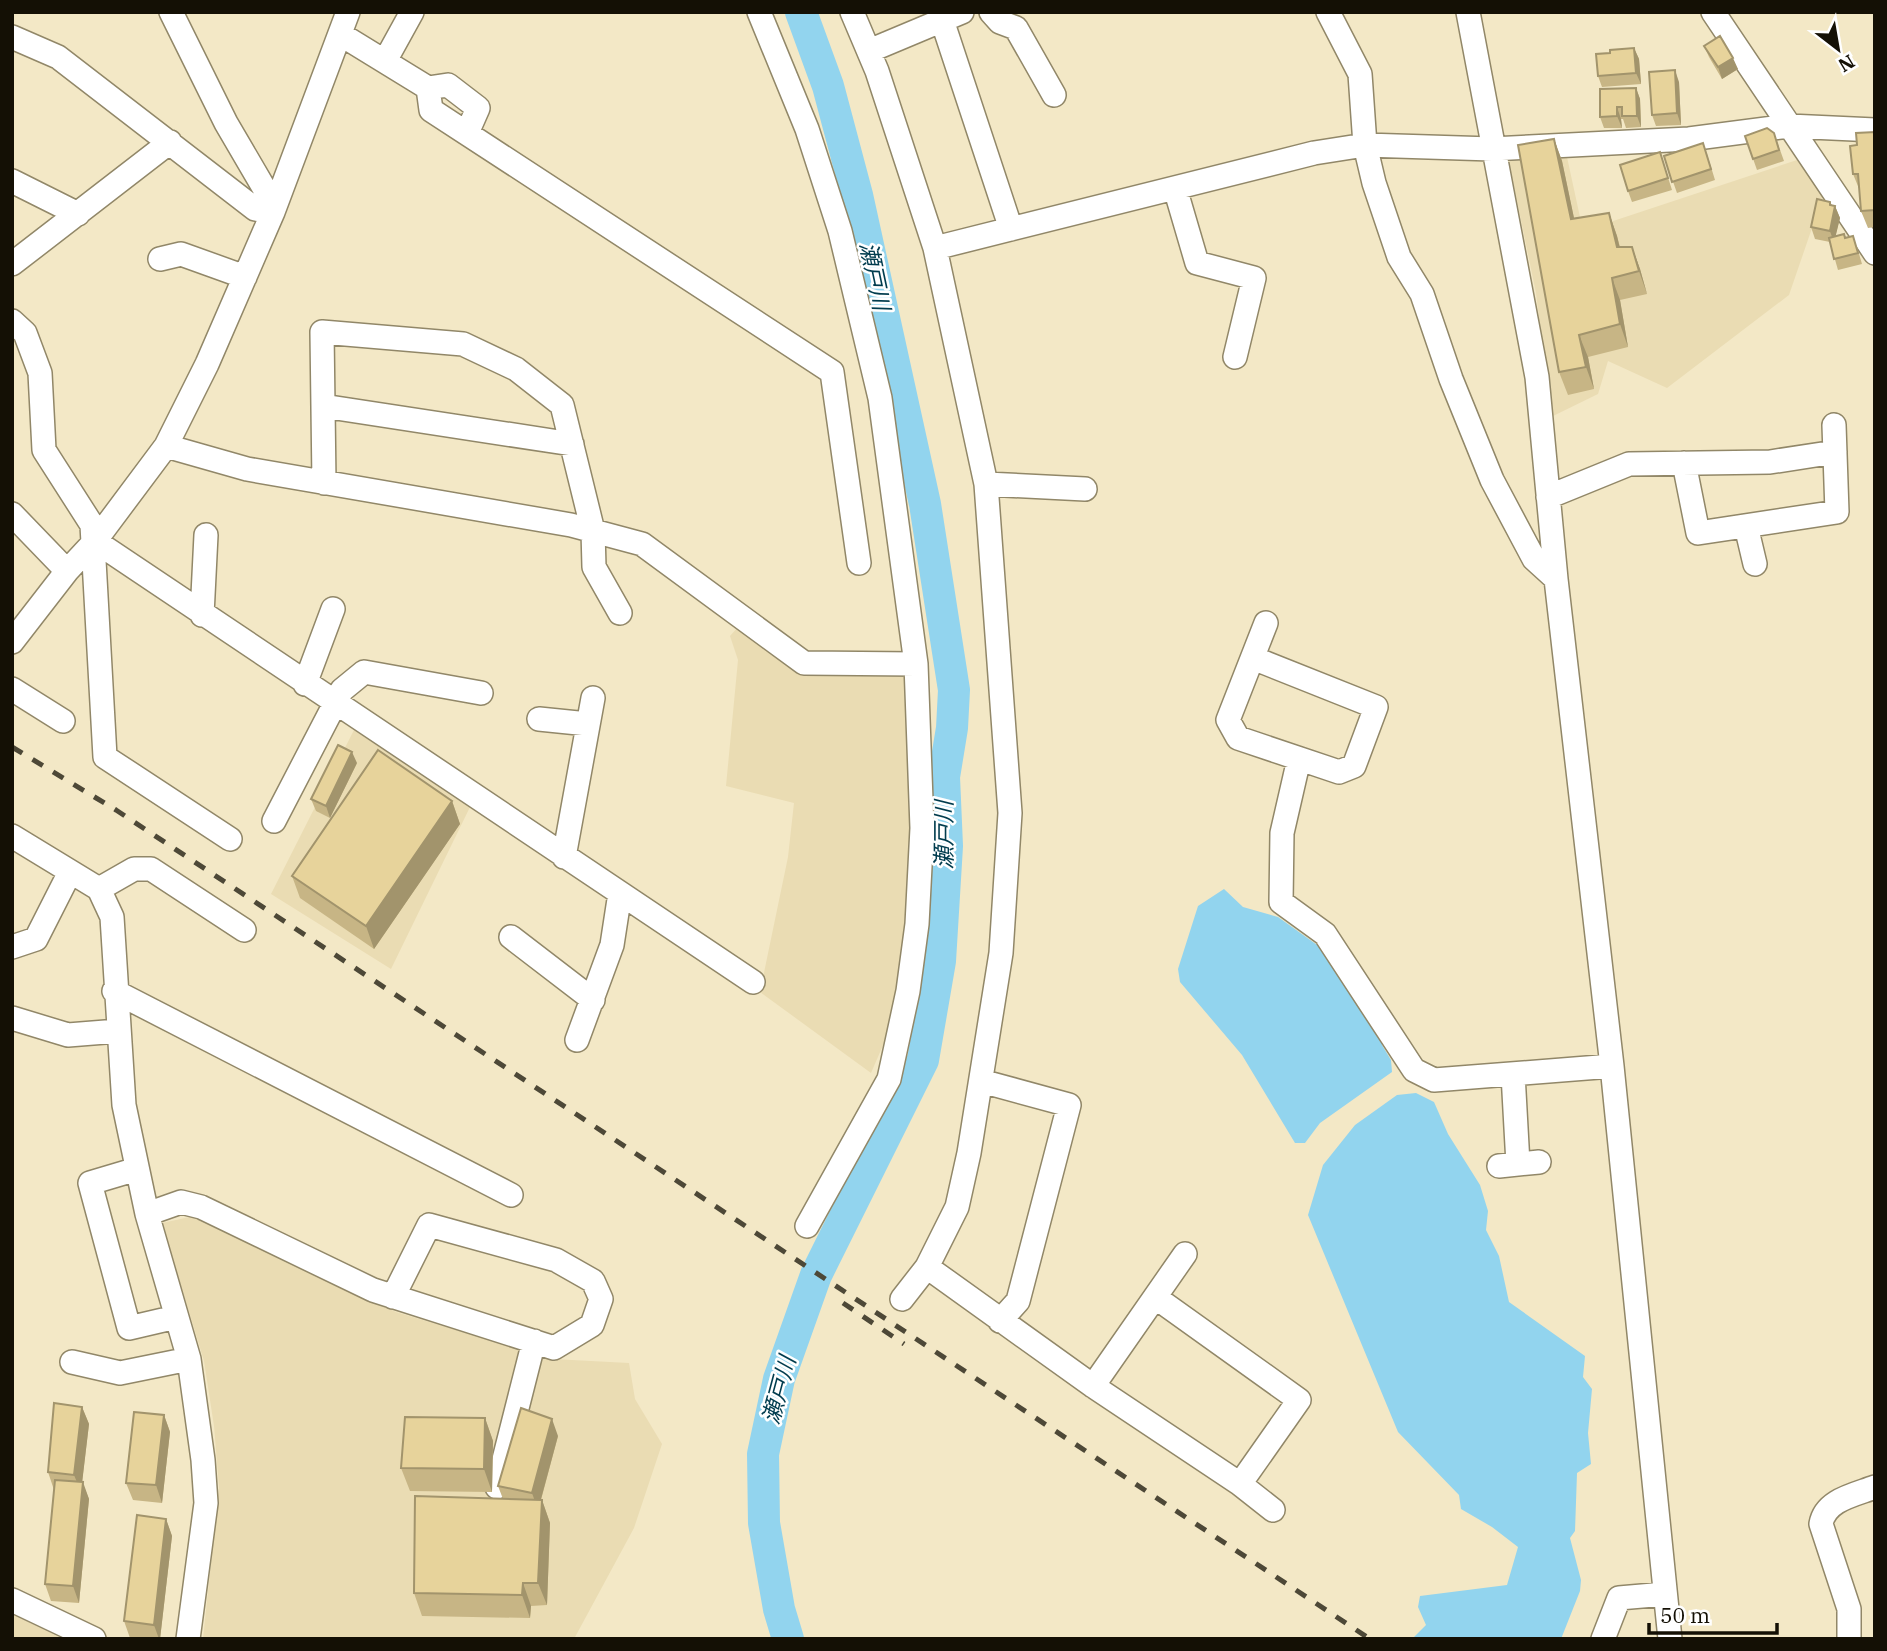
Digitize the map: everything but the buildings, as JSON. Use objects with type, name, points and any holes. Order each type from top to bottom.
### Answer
[{"type":"street","points":[[171,12],[226,123],[264,188],[273,212]]},
{"type":"street","points":[[12,642],[67,571],[95,541],[166,446],[207,364],[273,212],[348,12]]},
{"type":"street","points":[[385,61],[412,12]]},
{"type":"street","points":[[759,12],[807,129],[836,218],[877,385],[897,502],[916,664],[922,828],[917,924],[908,991],[889,1079],[807,1227]]},
{"type":"street","points":[[852,12],[869,51],[935,248],[986,484],[1010,813],[1001,953],[981,1081],[957,1207],[927,1267],[902,1299]]},
{"type":"street","points":[[991,12],[1000,22],[1016,29],[1054,95]]},
{"type":"street","points":[[1328,12],[1360,75],[1365,145],[1374,183],[1399,257],[1422,294],[1451,379],[1492,480],[1534,559],[1556,579]]},
{"type":"street","points":[[1468,12],[1537,377],[1556,579],[1612,1066],[1670,1639]]},
{"type":"street","points":[[1713,12],[1875,253]]},
{"type":"street","points":[[869,51],[952,16],[1011,229]]},
{"type":"street","points":[[340,34],[428,88],[432,110],[832,372],[859,563]]},
{"type":"street","points":[[12,37],[58,57],[255,209],[273,212]]},
{"type":"street","points":[[935,248],[1314,153],[1365,145],[1492,149],[1689,139],[1789,126],[1875,130]]},
{"type":"street","points":[[12,264],[170,142]]},
{"type":"street","points":[[12,181],[78,214]]},
{"type":"street","points":[[1175,188],[1197,263],[1254,278],[1235,357]]},
{"type":"street","points":[[160,258],[181,254],[244,277]]},
{"type":"street","points":[[12,321],[25,333],[40,373],[44,450],[92,525],[95,541],[105,757],[230,839]]},
{"type":"street","points":[[324,483],[322,332],[463,344],[516,369],[562,405],[593,531],[594,567],[621,613]]},
{"type":"street","points":[[323,406],[572,444]]},
{"type":"street","points":[[1684,463],[1698,533],[1837,512],[1834,425]]},
{"type":"street","points":[[166,446],[247,470],[593,531],[642,544],[804,663],[916,664]]},
{"type":"street","points":[[1548,497],[1629,464],[1770,462],[1835,452]]},
{"type":"street","points":[[986,484],[1085,489]]},
{"type":"street","points":[[12,514],[67,571]]},
{"type":"street","points":[[1746,526],[1755,564]]},
{"type":"street","points":[[202,615],[206,535]]},
{"type":"street","points":[[95,541],[753,982]]},
{"type":"street","points":[[305,684],[333,609]]},
{"type":"street","points":[[1253,658],[1376,707],[1354,766],[1339,772],[1238,738],[1228,720],[1266,623]]},
{"type":"street","points":[[274,821],[337,705],[342,690],[364,672],[481,693]]},
{"type":"street","points":[[12,689],[63,721]]},
{"type":"street","points":[[564,857],[593,698]]},
{"type":"street","points":[[539,719],[588,724]]},
{"type":"street","points":[[1298,759],[1282,833],[1281,902],[1325,933],[1414,1070],[1434,1080],[1612,1066]]},
{"type":"street","points":[[12,836],[99,888],[112,917],[114,991],[124,1105],[147,1214],[189,1359],[197,1409],[206,1503],[188,1639]]},
{"type":"street","points":[[99,888],[134,869],[151,869],[244,930]]},
{"type":"street","points":[[12,947],[36,939],[70,872]]},
{"type":"street","points":[[578,1040],[612,945],[620,894]]},
{"type":"street","points":[[511,937],[593,1000]]},
{"type":"street","points":[[114,991],[511,1195]]},
{"type":"street","points":[[12,1018],[68,1035],[118,1031]]},
{"type":"street","points":[[1513,1074],[1519,1164]]},
{"type":"street","points":[[981,1081],[1069,1105],[1018,1301],[1000,1321]]},
{"type":"street","points":[[137,1169],[90,1183],[93,1196],[129,1328],[176,1317]]},
{"type":"street","points":[[147,1214],[181,1202],[201,1207],[373,1290],[393,1297],[554,1348],[592,1325],[601,1299],[593,1281],[556,1260],[429,1225],[393,1297]]},
{"type":"street","points":[[1093,1386],[1185,1254]]},
{"type":"street","points":[[927,1267],[1000,1321],[1273,1510]]},
{"type":"street","points":[[1155,1297],[1298,1400],[1240,1485]]},
{"type":"street","points":[[497,1488],[534,1341]]},
{"type":"street","points":[[72,1362],[120,1373],[189,1359]]},
{"type":"street","points":[[1849,1639],[1849,1609],[1821,1524],[1823,1512],[1831,1505],[1875,1487]]},
{"type":"street","points":[[1604,1639],[1619,1598],[1665,1594]]},
{"type":"street","points":[[12,1600],[94,1639]]},
{"type":"shaded area","points":[[1519,157],[1567,157],[1583,231],[1797,160],[1823,196],[1789,295],[1667,388],[1608,361],[1598,394],[1551,417],[1536,293],[1509,162]]},
{"type":"shaded area","points":[[738,627],[781,659],[908,675],[916,821],[902,974],[887,1036],[871,1073],[760,992],[788,857],[794,803],[726,786],[738,660],[730,636]]},
{"type":"shaded area","points":[[354,730],[470,807],[391,969],[271,894]]},
{"type":"shaded area","points":[[199,1215],[301,1269],[396,1312],[553,1359],[629,1363],[635,1399],[662,1444],[634,1528],[574,1639],[203,1639],[219,1487],[214,1426],[204,1361],[162,1223]]},
{"type":"shaded area","points":[[12,1614],[63,1639],[12,1639]]},
{"type":"water","points":[[1224,889],[1243,907],[1278,917],[1320,947],[1386,1040],[1382,1045],[1391,1060],[1392,1072],[1320,1123],[1305,1143],[1295,1143],[1242,1055],[1180,982],[1178,969],[1198,906]]},
{"type":"water","points":[[1416,1093],[1434,1102],[1448,1134],[1480,1185],[1488,1211],[1486,1230],[1499,1256],[1509,1302],[1585,1356],[1583,1377],[1592,1389],[1588,1433],[1591,1464],[1577,1473],[1575,1531],[1570,1538],[1581,1580],[1580,1591],[1561,1639],[1412,1639],[1426,1625],[1418,1607],[1420,1596],[1507,1585],[1518,1547],[1492,1527],[1461,1509],[1459,1495],[1398,1432],[1308,1215],[1323,1165],[1355,1125],[1397,1095]]},
{"type":"waterway","name":"瀬戸川","points":[[788,1639],[779,1609],[764,1523],[763,1454],[779,1379],[816,1275],[923,1060],[940,961],[947,846],[944,777],[952,728],[954,690],[925,504],[857,195],[828,86],[801,12]]},
{"type":"railway","points":[[12,747],[116,810],[1370,1639]]},
{"type":"railway","points":[[843,1303],[904,1344]]}]
